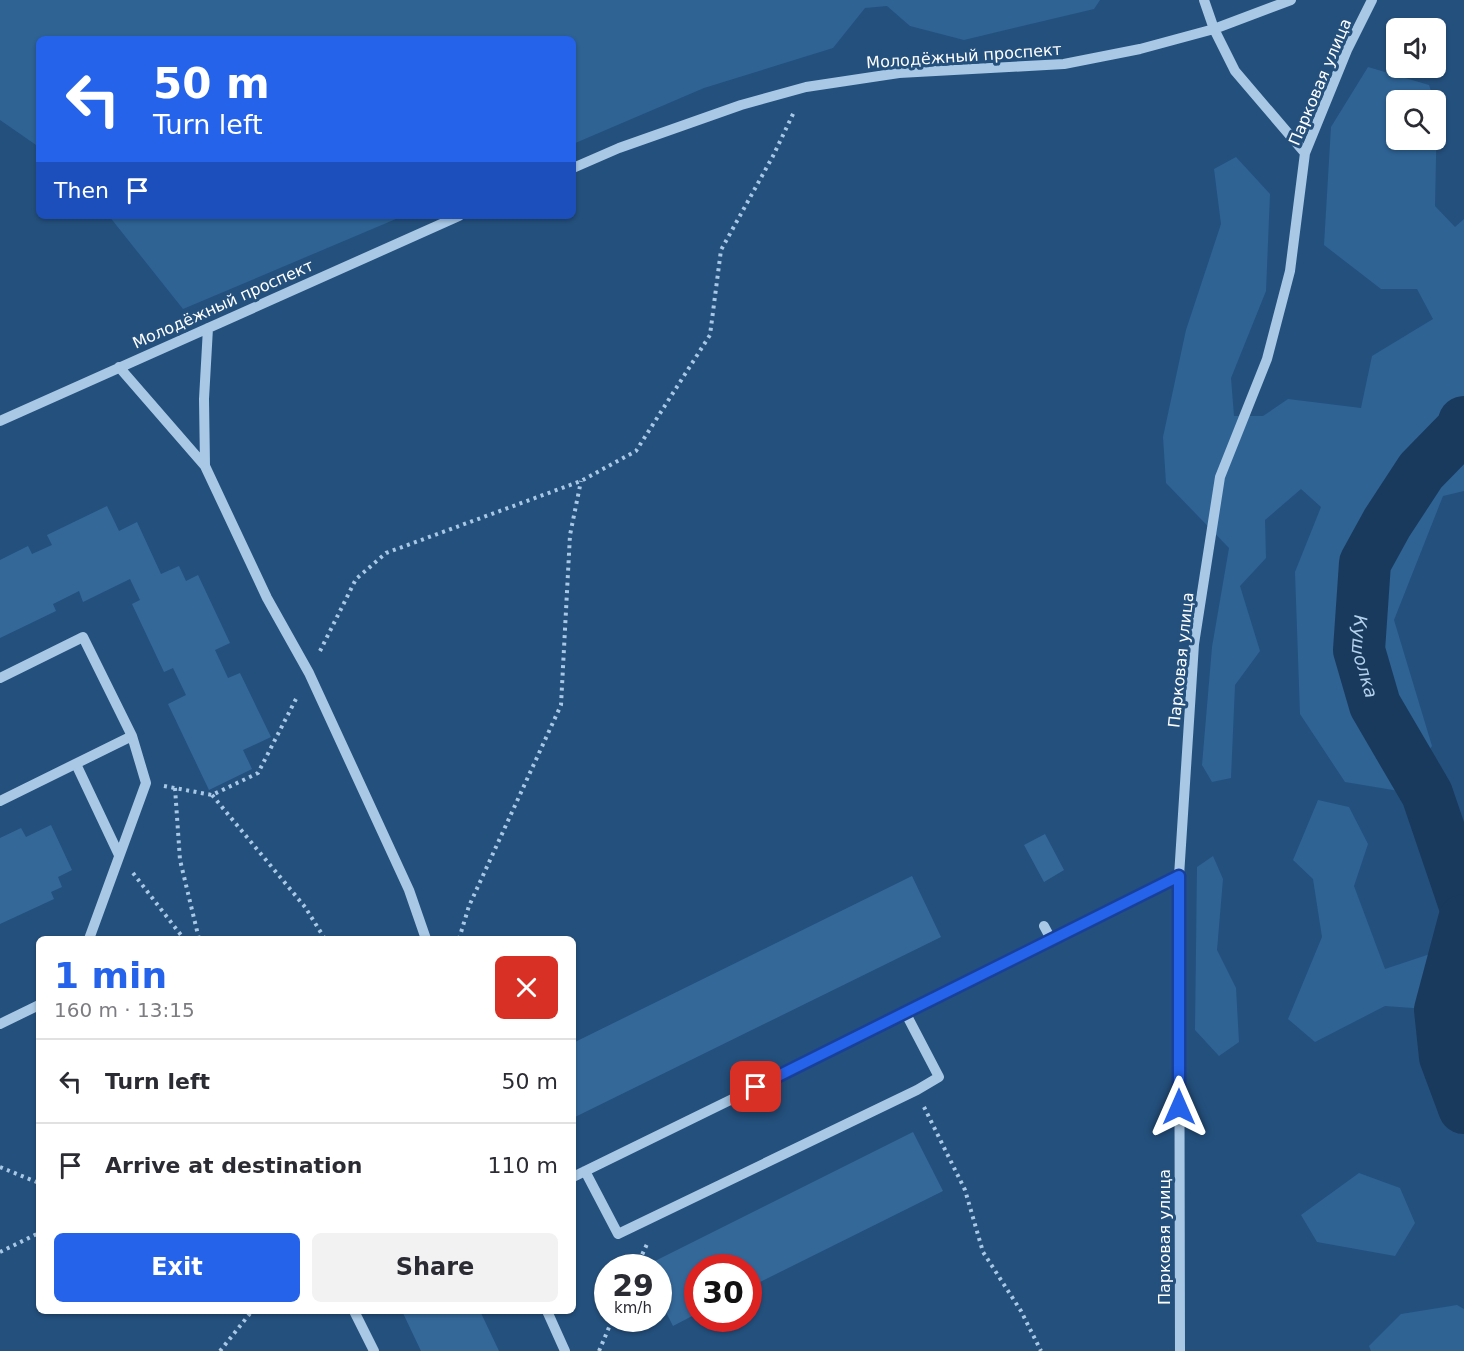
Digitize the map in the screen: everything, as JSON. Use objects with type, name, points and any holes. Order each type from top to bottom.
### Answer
[{"type":"street","points":[[1204,0],[1214,29],[1235,71],[1305,153]]},
{"type":"street","name":"Молодёжный проспект","points":[[576,167],[619,148],[741,105],[806,87],[899,73],[1064,64],[1140,49],[1214,29],[1291,0]]},
{"type":"street","name":"Парковая улица","points":[[1180,1351],[1179,876],[1194,644],[1220,477],[1267,359],[1290,271],[1305,153],[1347,50],[1372,0]]},
{"type":"street","name":"Молодёжный проспект","points":[[0,421],[452,219]]},
{"type":"street","points":[[205,466],[204,399],[208,327]]},
{"type":"street","points":[[119,367],[205,466],[267,598],[309,673],[410,890],[425,936]]},
{"type":"street","points":[[0,678],[83,637],[132,736],[146,783],[90,936]]},
{"type":"street","points":[[0,801],[132,736]]},
{"type":"street","points":[[76,764],[119,855]]},
{"type":"street","points":[[576,1176],[906,1014],[1179,876]]},
{"type":"street","points":[[1044,926],[1052,941]]},
{"type":"street","points":[[0,1024],[36,1006]]},
{"type":"street","points":[[585,1171],[618,1234],[917,1090],[939,1077],[906,1014]]},
{"type":"street","points":[[356,1314],[374,1351]]},
{"type":"street","points":[[548,1314],[565,1351]]},
{"type":"path","points":[[146,783],[212,795],[258,773],[356,579],[386,553],[580,481],[636,451],[710,335],[721,250],[773,156],[806,87]]},
{"type":"path","points":[[460,936],[469,906],[561,705],[570,535],[580,481]]},
{"type":"path","points":[[175,788],[180,860],[197,936]]},
{"type":"path","points":[[212,795],[305,907],[323,936]]},
{"type":"path","points":[[119,855],[182,936]]},
{"type":"path","points":[[917,1090],[945,1153],[965,1190],[983,1252],[1021,1311],[1041,1351]]},
{"type":"path","points":[[0,1167],[36,1182]]},
{"type":"path","points":[[0,1252],[36,1234]]},
{"type":"path","points":[[220,1351],[250,1314]]},
{"type":"path","points":[[599,1351],[608,1332]]},
{"type":"shaded area","points":[[0,0],[1100,0],[1094,9],[964,40],[910,26],[887,6],[865,8],[833,48],[704,88],[576,143],[576,36],[36,36],[36,145],[0,120]]},
{"type":"shaded area","points":[[1368,67],[1386,72],[1386,78],[1405,78],[1429,85],[1431,90],[1386,90],[1386,150],[1436,150],[1435,206],[1455,227],[1464,219],[1464,491],[1443,496],[1394,620],[1432,746],[1399,791],[1345,782],[1300,714],[1295,572],[1321,507],[1301,489],[1265,520],[1266,558],[1240,586],[1260,651],[1235,685],[1231,778],[1212,782],[1202,765],[1212,647],[1229,548],[1166,483],[1163,437],[1186,330],[1221,224],[1214,169],[1236,157],[1270,194],[1266,291],[1231,378],[1234,416],[1263,416],[1288,399],[1361,408],[1372,356],[1433,319],[1417,289],[1381,289],[1324,245],[1331,127]]},
{"type":"shaded area","points":[[111,219],[396,219],[183,309]]},
{"type":"shaded area","points":[[1318,800],[1349,807],[1368,844],[1354,886],[1385,969],[1436,952],[1427,1009],[1385,1006],[1315,1042],[1288,1019],[1322,937],[1313,879],[1293,860]]},
{"type":"shaded area","points":[[1213,856],[1223,879],[1217,950],[1236,988],[1239,1042],[1219,1056],[1195,1030],[1197,867]]},
{"type":"shaded area","points":[[1359,1173],[1400,1188],[1415,1223],[1395,1256],[1317,1242],[1301,1215]]},
{"type":"shaded area","points":[[1457,1305],[1464,1309],[1464,1351],[1371,1351],[1369,1346],[1401,1314]]},
{"type":"building","points":[[107,506],[119,531],[137,522],[161,574],[179,566],[186,581],[198,575],[230,643],[215,650],[228,678],[240,673],[271,737],[243,750],[252,769],[209,790],[168,704],[186,695],[173,668],[164,672],[132,604],[140,600],[130,579],[83,602],[79,591],[53,604],[56,611],[0,638],[0,560],[28,546],[32,554],[52,545],[47,535]]},
{"type":"building","points":[[51,825],[72,870],[58,877],[62,887],[51,892],[54,899],[0,924],[0,838],[21,828],[26,837]]},
{"type":"building","points":[[1045,834],[1064,870],[1044,882],[1024,845]]},
{"type":"building","points":[[912,876],[941,937],[576,1117],[576,1042]]},
{"type":"building","points":[[913,1132],[943,1191],[762,1281],[762,1254],[684,1254],[684,1320],[673,1326],[672,1254],[669,1254]]},
{"type":"building","points":[[403,1314],[481,1314],[499,1351],[421,1351]]},
{"type":"waterway","name":"Кушолка","points":[[1464,422],[1462,429],[1421,471],[1387,523],[1365,563],[1359,650],[1375,705],[1427,794],[1464,903]]},
{"type":"waterway","name":"Кушолка","points":[[1464,920],[1440,1010],[1445,1057],[1464,1108]]},
{"type":"route","points":[[756,1087],[1179,876],[1179,1107]]}]
